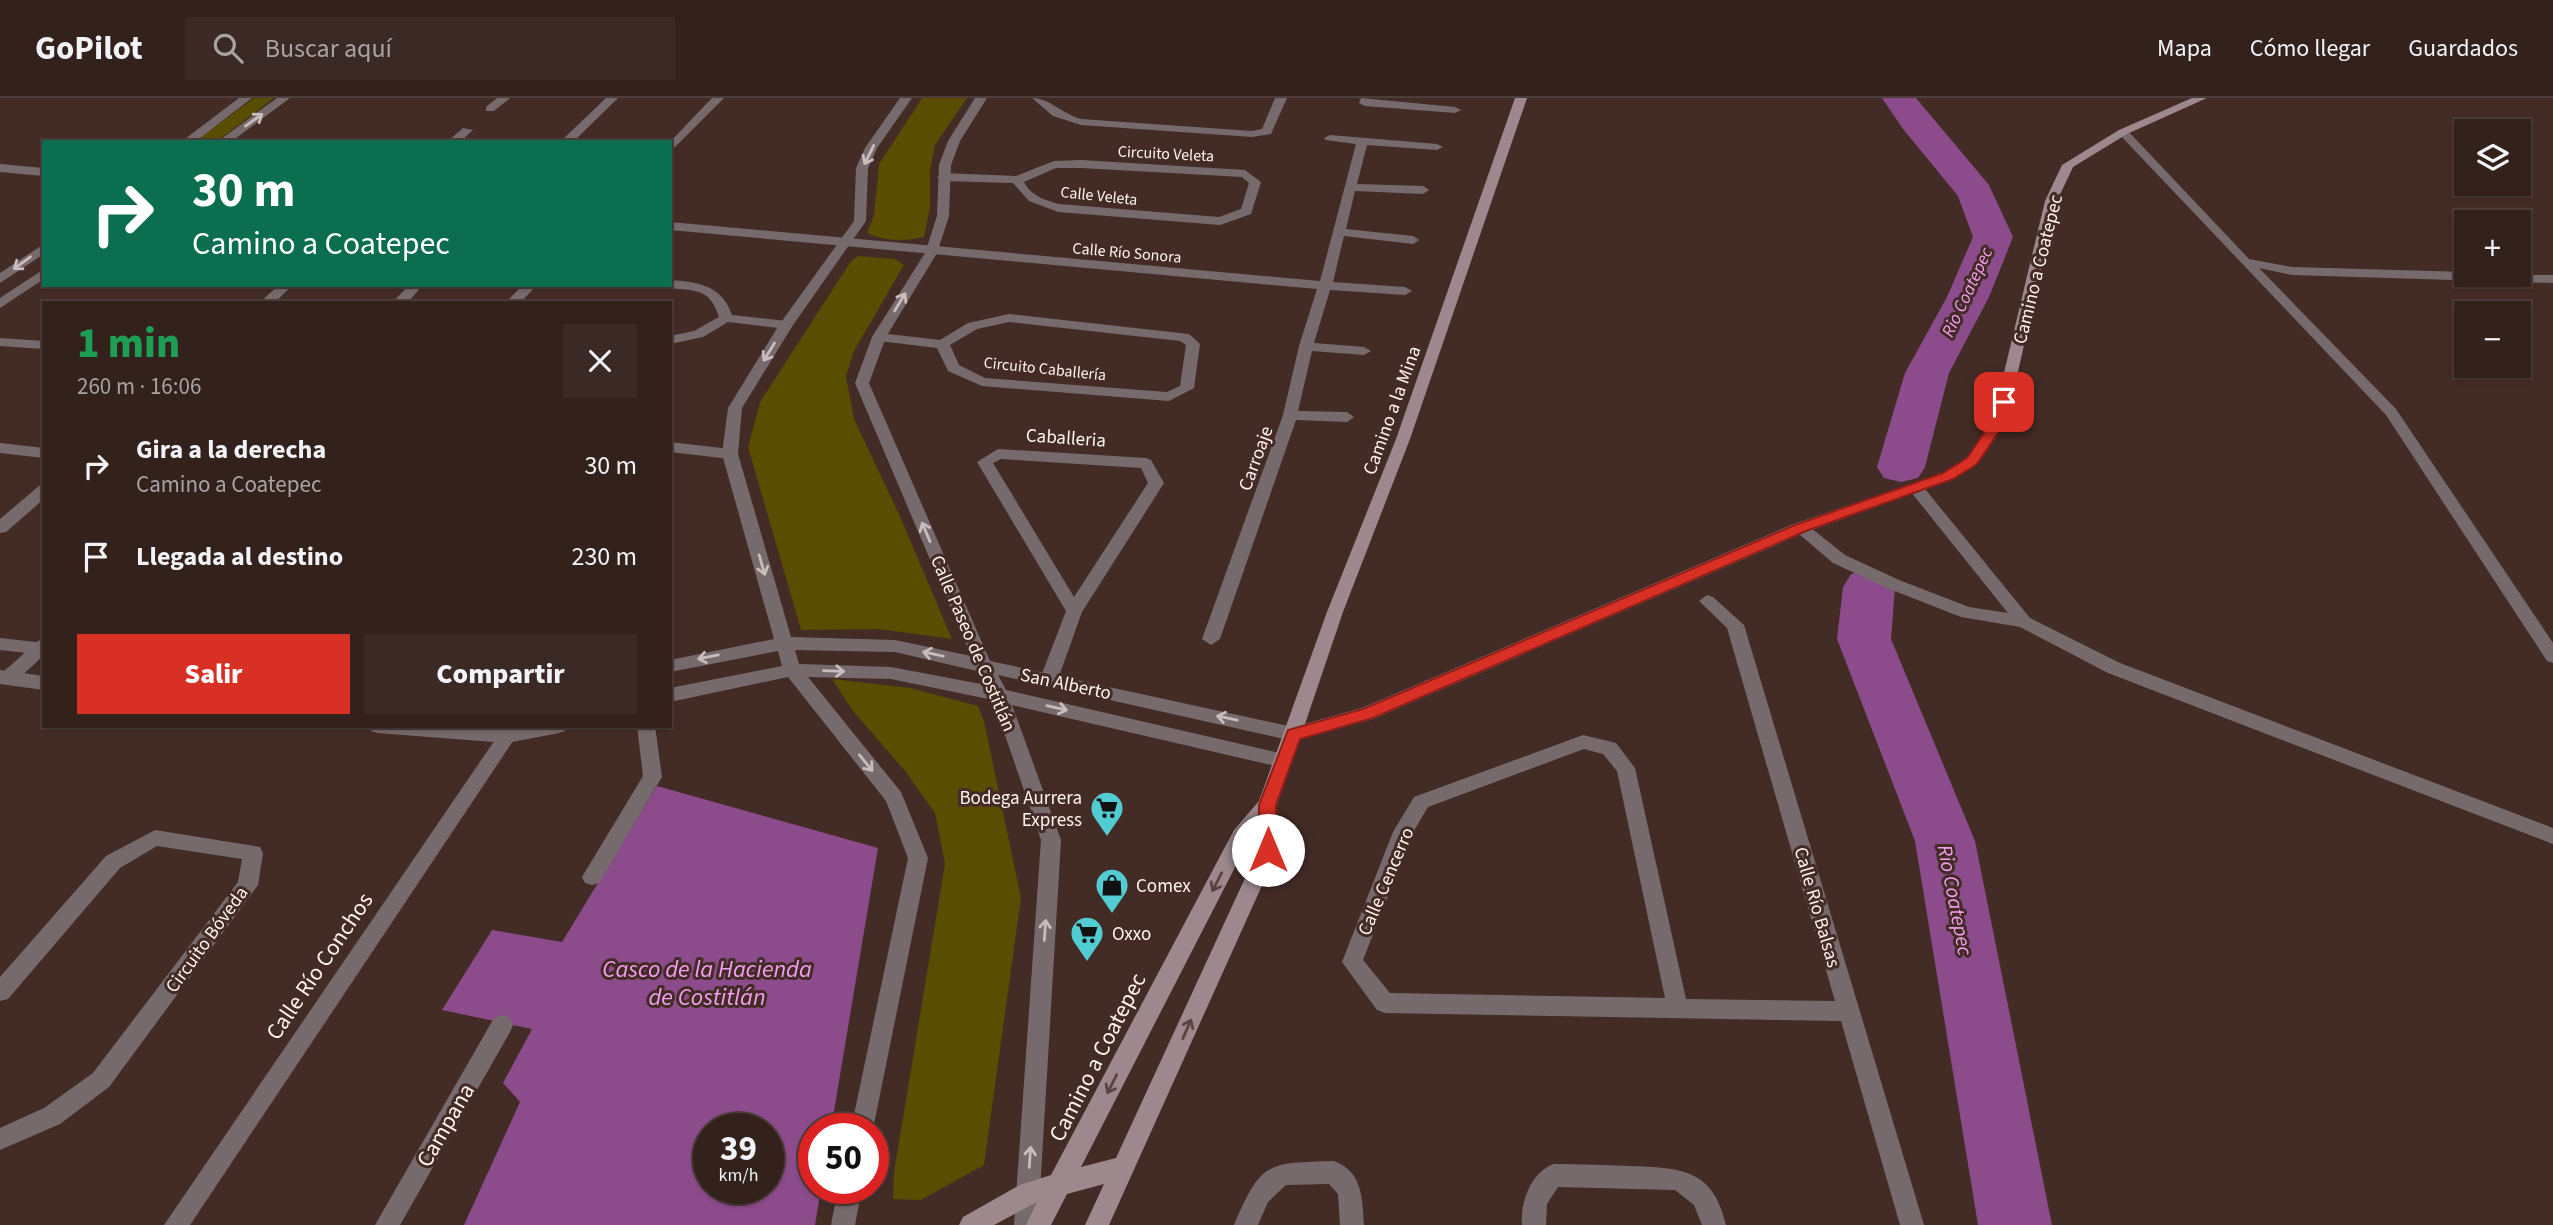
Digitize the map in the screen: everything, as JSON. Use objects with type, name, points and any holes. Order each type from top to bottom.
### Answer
[{"type":"main road","name":"Camino a la Mina","points":[[1293,734],[1335,612],[1403,439],[1521,98]]},
{"type":"main road","name":"Camino a Coatepec","points":[[1038,1225],[1241,836],[1267,805],[1293,734],[1367,714],[1800,528],[1948,476],[1972,461],[1991,433],[2004,402],[2051,201],[2068,165],[2123,132],[2201,98]]},
{"type":"main road","name":"Camino a Coatepec","points":[[1097,1225],[1268,850],[1267,805]]},
{"type":"main road","points":[[971,1225],[1028,1193],[1124,1167]]},
{"type":"street","points":[[190,140],[246,98]]},
{"type":"street","points":[[226,140],[284,98]]},
{"type":"street","points":[[490,109],[504,98]]},
{"type":"street","points":[[568,140],[612,98]]},
{"type":"street","points":[[672,147],[718,98]]},
{"type":"street","points":[[866,1113],[918,858],[894,797],[792,670],[730,454],[735,408],[786,325],[860,221],[862,168],[871,148],[906,98]]},
{"type":"street","name":"Calle Paseo de Costitlán","points":[[981,98],[954,141],[943,177],[943,216],[930,253],[879,337],[862,383],[983,665],[1000,695],[1052,840],[1026,1225]]},
{"type":"street","points":[[1038,98],[1059,117],[1082,122],[1252,134],[1267,132],[1281,98]]},
{"type":"street","points":[[1367,98],[1365,103],[1455,110]]},
{"type":"street","points":[[455,140],[467,130]]},
{"type":"street","points":[[2123,132],[2391,412],[2553,657]]},
{"type":"street","points":[[1330,138],[1437,147]]},
{"type":"street","name":"Carroaje","points":[[1211,639],[1290,415],[1362,141]]},
{"type":"street","name":"Circuito Veleta","points":[[1017,180],[1054,165],[1081,164],[1245,174],[1255,182],[1247,211],[1220,221]]},
{"type":"street","points":[[1,169],[42,172]]},
{"type":"street","points":[[943,177],[1017,180]]},
{"type":"street","name":"Calle Veleta","points":[[1017,180],[1022,191],[1034,200],[1058,208],[1220,221]]},
{"type":"street","points":[[1349,187],[1423,190]]},
{"type":"street","name":"Calle Río Sonora","points":[[672,226],[845,242],[930,253],[1405,292]]},
{"type":"street","points":[[1339,232],[1413,240]]},
{"type":"street","points":[[0,279],[42,249]]},
{"type":"street","points":[[2245,262],[2292,271],[2553,279]]},
{"type":"street","points":[[0,304],[42,274]]},
{"type":"street","points":[[672,284],[709,290],[722,302],[726,317]]},
{"type":"street","points":[[269,301],[285,287]]},
{"type":"street","points":[[401,301],[415,287]]},
{"type":"street","points":[[514,301],[528,287]]},
{"type":"street","points":[[672,340],[698,334],[726,317],[786,325]]},
{"type":"street","name":"Circuito Caballería","points":[[1009,318],[1171,335],[1184,337],[1193,344],[1187,388],[1169,397],[982,382],[953,368],[943,344],[973,326],[1009,318]]},
{"type":"street","points":[[879,337],[943,344]]},
{"type":"street","points":[[0,342],[42,345]]},
{"type":"street","points":[[1306,346],[1364,351]]},
{"type":"street","points":[[1290,415],[1347,417]]},
{"type":"street","points":[[672,447],[730,454]]},
{"type":"street","points":[[0,448],[42,453]]},
{"type":"street","name":"Caballeria","points":[[1049,679],[1074,611],[1156,483],[1146,463],[998,454],[985,462],[1074,611]]},
{"type":"street","points":[[1916,488],[2024,622]]},
{"type":"street","points":[[0,528],[42,493]]},
{"type":"street","points":[[1800,528],[1839,559],[1893,584],[1967,613],[2024,622],[2114,668],[2553,836]]},
{"type":"street","name":"Calle Río Balsas","points":[[1707,601],[1735,625],[1912,1225]]},
{"type":"street","name":"San Alberto","points":[[672,666],[784,643],[895,646],[1293,734]]},
{"type":"street","points":[[0,644],[42,648]]},
{"type":"street","points":[[4,678],[42,649]]},
{"type":"street","name":"San Alberto","points":[[672,695],[792,670],[891,673],[1000,695],[1284,761]]},
{"type":"street","points":[[4,678],[42,683]]},
{"type":"street","points":[[403,728],[506,736],[548,728]]},
{"type":"street","points":[[592,877],[653,777],[646,728]]},
{"type":"street","name":"Calle Río Conchos","points":[[176,1225],[506,736]]},
{"type":"street","name":"Calle Cencerro","points":[[1678,1009],[1626,768],[1609,748],[1583,742],[1421,803],[1403,832],[1352,962],[1385,1003],[1678,1009],[1849,1011]]},
{"type":"street","name":"Circuito Bóveda","points":[[0,992],[113,862],[155,838],[253,853],[248,885],[101,1080],[52,1116],[0,1139]]},
{"type":"street","name":"Campana","points":[[387,1225],[502,1025]]},
{"type":"street","points":[[1246,1225],[1260,1194],[1281,1174],[1334,1172],[1350,1189],[1352,1225]]},
{"type":"street","points":[[1534,1225],[1532,1211],[1541,1188],[1553,1175],[1676,1179],[1694,1187],[1711,1209],[1714,1225]]},
{"type":"street","points":[[843,1225],[847,1204]]},
{"type":"shaded area","points":[[254,98],[274,98],[219,140],[197,140]]},
{"type":"shaded area","points":[[922,98],[967,98],[935,145],[930,170],[930,207],[924,237],[895,240],[874,236],[867,233],[874,215],[879,164]]},
{"type":"shaded area","points":[[858,256],[895,259],[904,265],[854,351],[846,376],[854,419],[899,514],[952,639],[879,629],[801,630],[748,447],[760,402],[851,261]]},
{"type":"shaded area","points":[[832,679],[910,688],[978,706],[984,721],[1021,898],[984,1165],[921,1200],[893,1199],[894,1172],[945,864],[935,813],[905,771],[853,711]]},
{"type":"water","name":"Casco de la Hacienda de Costitlán","points":[[657,786],[878,848],[834,1113],[798,1113],[798,1204],[818,1204],[815,1225],[464,1225],[520,1102],[503,1083],[532,1029],[442,1010],[492,930],[562,942]]},
{"type":"waterway","name":"Rio Coatepec","points":[[1899,98],[1915,122],[1976,193],[1993,237],[1968,297],[1927,373],[1901,467]]},
{"type":"waterway","name":"Rio Coatepec","points":[[1869,587],[1864,639],[1945,841],[2015,1225]]},
{"type":"place","name":"Bodega Aurrera Express","points":[[1107,838]]},
{"type":"place","name":"Comex","points":[[1112,915]]},
{"type":"place","name":"Oxxo","points":[[1087,963]]},
{"type":"route","points":[[1268,850],[1267,805],[1293,734],[1367,714],[1800,528],[1948,476],[1972,461],[1991,433],[2004,402]]}]
